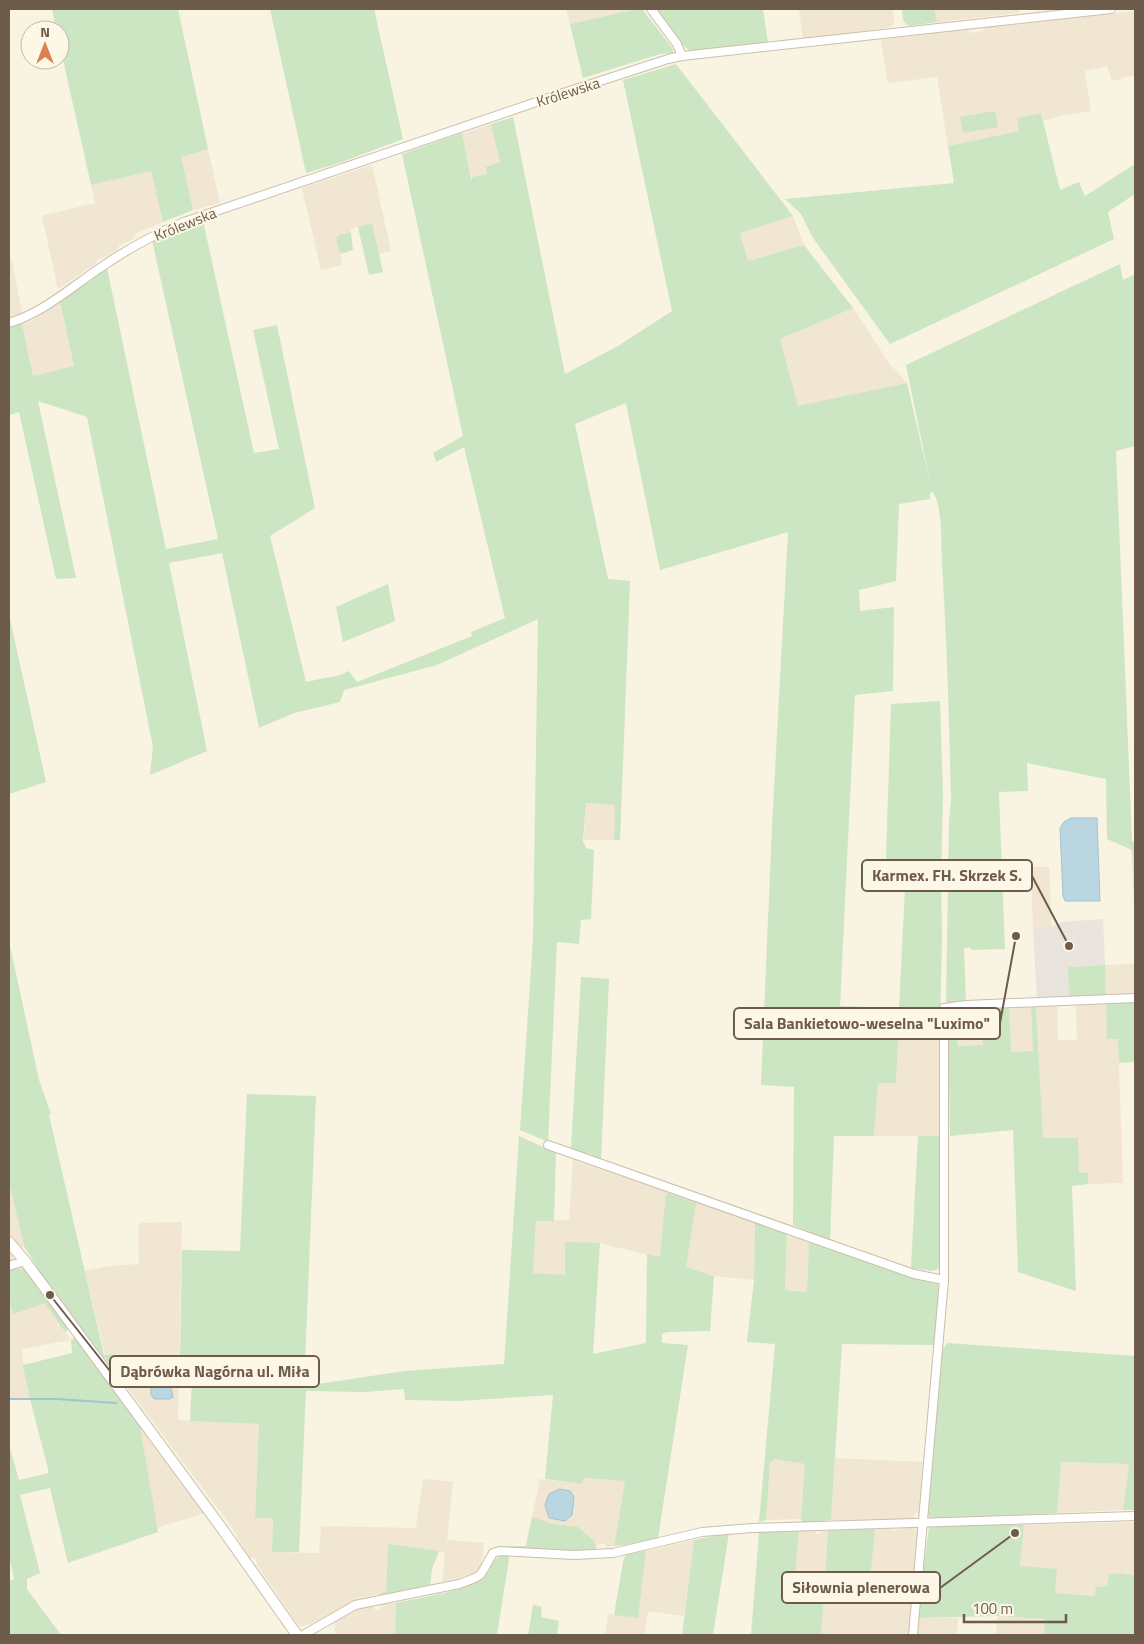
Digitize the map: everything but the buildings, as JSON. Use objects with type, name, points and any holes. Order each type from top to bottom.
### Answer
[{"type":"street","points":[[651,9],[677,44],[682,56]]},
{"type":"street","name":"Królewska","points":[[9,323],[34,313],[60,297],[132,247],[157,233],[184,222],[655,63],[682,56],[1111,9]]},
{"type":"street","points":[[913,1635],[944,1280],[944,1008],[966,1005],[1135,998]]},
{"type":"street","points":[[548,1145],[914,1274],[944,1280]]},
{"type":"street","points":[[9,1242],[224,1530],[297,1635]]},
{"type":"street","points":[[9,1266],[25,1261]]},
{"type":"street","points":[[304,1635],[355,1605],[451,1586],[475,1578],[483,1573],[493,1553],[500,1551],[574,1555],[613,1553],[702,1532],[752,1528],[1135,1516]]},
{"type":"shaded area","points":[[566,9],[637,9],[570,24]]},
{"type":"shaded area","points":[[799,9],[893,9],[894,24],[890,27],[803,40]]},
{"type":"shaded area","points":[[934,9],[1018,9],[1019,13],[937,22]]},
{"type":"shaded area","points":[[1135,11],[1135,75],[1112,81],[1107,66],[1085,71],[1091,111],[1064,115],[1043,121],[1040,113],[1018,118],[1019,131],[948,146],[937,77],[888,83],[881,40],[967,29],[970,33],[982,31],[985,27]]},
{"type":"shaded area","points":[[491,124],[500,162],[487,174],[472,177],[462,134]]},
{"type":"shaded area","points":[[208,149],[220,203],[193,210],[180,157]]},
{"type":"shaded area","points":[[372,165],[391,251],[379,254],[372,223],[341,234],[337,238],[342,265],[321,270],[302,188]]},
{"type":"shaded area","points":[[151,171],[163,222],[135,234],[135,238],[97,260],[95,264],[58,289],[42,216],[95,203],[91,185]]},
{"type":"shaded area","points":[[793,216],[804,245],[748,261],[740,233]]},
{"type":"shaded area","points":[[12,261],[22,313],[9,318],[9,262]]},
{"type":"shaded area","points":[[60,301],[74,366],[33,376],[22,324],[33,320]]},
{"type":"shaded area","points":[[853,308],[889,363],[907,383],[798,407],[780,339]]},
{"type":"shaded area","points":[[586,803],[616,805],[614,840],[584,840]]},
{"type":"shaded area","points":[[1031,867],[1049,867],[1052,927],[1033,927]]},
{"type":"shaded area","points":[[1103,919],[1105,965],[1068,967],[1069,999],[1037,1000],[1033,927],[1052,927],[1061,922]]},
{"type":"shaded area","points":[[1135,964],[1135,996],[1106,997],[1105,965]]},
{"type":"shaded area","points":[[1106,1003],[1107,1039],[1118,1039],[1123,1183],[1088,1184],[1088,1173],[1079,1172],[1043,1139],[1036,1006],[1057,1005],[1058,1040],[1077,1040],[1076,1004]]},
{"type":"shaded area","points":[[1031,1006],[1033,1051],[1010,1052],[1009,1007]]},
{"type":"shaded area","points":[[982,1008],[984,1045],[958,1046],[955,1009]]},
{"type":"shaded area","points":[[899,1023],[940,1023],[941,1136],[874,1136],[878,1083],[896,1083]]},
{"type":"shaded area","points":[[573,1160],[755,1222],[754,1280],[714,1276],[660,1258],[600,1243],[565,1275],[533,1273],[536,1221],[569,1220]]},
{"type":"shaded area","points":[[9,1181],[24,1246],[13,1256],[13,1259],[23,1269],[71,1340],[21,1349],[30,1399],[9,1399]]},
{"type":"shaded area","points":[[182,1222],[178,1420],[259,1424],[255,1518],[273,1518],[272,1552],[319,1553],[321,1526],[416,1528],[423,1479],[453,1482],[447,1540],[484,1543],[481,1569],[470,1575],[442,1582],[445,1553],[388,1544],[386,1592],[361,1598],[361,1596],[316,1621],[301,1627],[296,1622],[257,1565],[256,1559],[249,1557],[231,1526],[126,1386],[128,1368],[123,1368],[122,1354],[105,1355],[85,1271],[109,1266],[139,1264],[138,1226],[141,1223]]},
{"type":"shaded area","points":[[787,1233],[809,1240],[807,1292],[785,1290]]},
{"type":"shaded area","points":[[139,1427],[204,1513],[157,1528]]},
{"type":"shaded area","points":[[835,1458],[923,1462],[920,1513],[914,1513],[914,1519],[831,1520]]},
{"type":"shaded area","points":[[774,1459],[805,1464],[801,1519],[766,1520],[770,1463]]},
{"type":"shaded area","points":[[1061,1462],[1129,1464],[1123,1510],[1057,1513]]},
{"type":"shaded area","points":[[583,1478],[625,1481],[614,1546],[607,1547],[604,1543],[596,1547],[570,1549],[526,1546],[540,1479],[582,1484]]},
{"type":"shaded area","points":[[1135,1522],[1135,1576],[1120,1573],[1109,1574],[1107,1586],[1097,1587],[1095,1596],[1055,1593],[1020,1566],[1024,1525]]},
{"type":"shaded area","points":[[900,1528],[918,1528],[914,1592],[917,1618],[958,1618],[957,1635],[821,1635],[824,1593],[794,1590],[799,1531],[815,1531],[816,1534],[820,1534],[821,1531],[891,1529],[892,1531]]},
{"type":"shaded area","points":[[694,1540],[684,1616],[648,1611],[644,1635],[605,1635],[608,1614],[638,1618],[646,1551]]},
{"type":"shaded area","points":[[396,1603],[395,1635],[335,1635],[335,1621],[363,1607],[373,1605],[375,1610],[380,1610],[381,1604]]},
{"type":"shaded area","points":[[998,1616],[1045,1619],[1044,1635],[996,1635]]},
{"type":"green space","points":[[52,9],[178,9],[208,149],[181,157],[193,210],[163,222],[151,171],[91,185],[65,70],[70,70],[70,20],[54,20]]},
{"type":"green space","points":[[270,9],[374,9],[403,139],[342,162],[306,173]]},
{"type":"green space","points":[[642,9],[673,49],[673,53],[660,54],[583,78],[570,24]]},
{"type":"green space","points":[[655,9],[763,9],[768,43],[694,52],[678,40]]},
{"type":"green space","points":[[902,9],[934,9],[937,22],[907,25],[904,22]]},
{"type":"green space","points":[[676,64],[793,216],[740,233],[748,261],[804,245],[853,308],[780,339],[798,406],[907,383],[931,487],[906,365],[1120,264],[1123,280],[1135,274],[1135,446],[1116,451],[1132,841],[1135,842],[1135,929],[1132,850],[1107,839],[1106,779],[1027,763],[1028,791],[999,792],[1005,949],[971,950],[971,948],[964,948],[966,1002],[946,1005],[951,799],[941,526],[933,492],[930,493],[930,499],[899,504],[896,581],[859,590],[860,611],[894,607],[893,691],[855,695],[840,1006],[899,1008],[905,889],[885,888],[891,704],[940,701],[943,794],[940,1023],[899,1023],[896,1083],[878,1083],[874,1136],[834,1136],[830,1241],[793,1225],[794,1087],[761,1085],[772,826],[788,532],[660,570],[626,403],[575,424],[608,579],[630,581],[620,840],[614,840],[615,805],[586,803],[583,841],[586,848],[594,850],[591,919],[581,920],[579,944],[557,942],[548,1142],[520,1130],[533,940],[538,619],[437,665],[344,690],[340,702],[294,713],[259,728],[222,553],[169,563],[207,751],[150,775],[153,747],[87,417],[38,401],[76,578],[56,579],[19,412],[9,415],[9,328],[22,324],[33,376],[74,366],[60,301],[107,268],[166,549],[218,539],[152,240],[203,221],[254,453],[279,449],[253,330],[277,325],[315,508],[270,536],[306,682],[340,675],[349,671],[357,682],[472,636],[471,632],[505,618],[464,447],[436,462],[433,453],[463,436],[402,154],[462,133],[472,182],[472,177],[487,174],[486,167],[500,162],[491,124],[513,117],[565,374],[618,346],[672,311],[623,80]]},
{"type":"green space","points":[[995,111],[998,127],[963,133],[960,117]]},
{"type":"green space","points":[[1041,113],[1060,190],[1079,182],[1085,196],[1135,164],[1135,194],[1108,212],[1114,239],[890,344],[813,238],[801,214],[785,199],[954,183],[948,146],[1019,131],[1017,118]]},
{"type":"green space","points":[[372,223],[383,272],[369,275],[358,227]]},
{"type":"green space","points":[[351,232],[353,250],[340,254],[336,238],[341,234]]},
{"type":"green space","points":[[388,584],[395,621],[343,642],[336,607]]},
{"type":"green space","points":[[9,615],[46,782],[9,794]]},
{"type":"green space","points":[[9,941],[39,1080],[51,1114],[49,1115],[104,1355],[114,1354],[110,1366],[40,1274],[24,1246],[9,1181]]},
{"type":"green space","points":[[1105,965],[1106,997],[1069,999],[1068,967]]},
{"type":"green space","points":[[581,977],[609,979],[601,1160],[592,1157],[592,1154],[587,1153],[587,1155],[571,1148]]},
{"type":"green space","points":[[1135,1002],[1135,1062],[1119,1063],[1118,1039],[1107,1039],[1106,1003]]},
{"type":"green space","points":[[1031,1006],[1036,1006],[1043,1138],[1078,1138],[1079,1172],[1088,1173],[1088,1184],[1072,1186],[1076,1291],[1018,1272],[1013,1130],[950,1136],[948,1016],[955,1009],[958,1046],[983,1045],[982,1008],[1009,1007],[1011,1052],[1033,1051]]},
{"type":"green space","points":[[247,1094],[316,1096],[304,1386],[405,1371],[504,1364],[519,1136],[556,1153],[554,1221],[536,1221],[533,1273],[565,1275],[565,1242],[600,1243],[593,1354],[646,1343],[647,1254],[660,1257],[666,1193],[696,1203],[686,1267],[714,1276],[710,1331],[667,1332],[662,1334],[662,1343],[688,1345],[658,1538],[634,1544],[614,1546],[625,1481],[584,1478],[582,1484],[545,1479],[553,1395],[458,1401],[405,1400],[404,1389],[365,1392],[306,1391],[299,1552],[272,1552],[273,1518],[255,1518],[259,1424],[190,1421],[193,1360],[180,1359],[182,1250],[240,1251]]},
{"type":"green space","points":[[918,1136],[941,1136],[939,1269],[931,1271],[911,1268]]},
{"type":"green space","points":[[755,1222],[787,1233],[785,1290],[807,1292],[809,1240],[934,1281],[940,1290],[935,1345],[842,1344],[831,1520],[802,1523],[805,1464],[774,1459],[770,1463],[766,1520],[759,1522],[775,1344],[747,1342],[754,1280]]},
{"type":"green space","points":[[25,1269],[70,1328],[65,1332],[45,1303],[13,1314],[9,1297],[9,1270]]},
{"type":"green space","points":[[76,1337],[139,1421],[158,1532],[68,1563],[50,1488],[20,1495],[40,1573],[27,1579],[27,1589],[61,1635],[9,1635],[9,1581],[14,1579],[9,1556],[9,1445],[19,1480],[49,1473],[23,1365],[72,1353],[71,1340]]},
{"type":"green space","points":[[947,1343],[1135,1356],[1135,1510],[1123,1510],[1129,1464],[1063,1462],[1061,1463],[1057,1513],[931,1519],[928,1515],[942,1351]]},
{"type":"green space","points":[[532,1517],[552,1524],[578,1527],[594,1541],[597,1551],[497,1549],[495,1547],[526,1546]]},
{"type":"green space","points":[[1008,1523],[1009,1525],[1024,1525],[1020,1566],[1057,1569],[1055,1593],[1095,1596],[1096,1582],[1097,1587],[1107,1586],[1109,1574],[1120,1573],[1135,1576],[1135,1635],[1044,1635],[1045,1619],[998,1616],[917,1618],[929,1527]]},
{"type":"green space","points":[[875,1529],[869,1590],[825,1587],[828,1531]]},
{"type":"green space","points":[[799,1531],[794,1590],[824,1593],[821,1635],[751,1635],[759,1532]]},
{"type":"green space","points":[[729,1533],[713,1635],[682,1635],[694,1540]]},
{"type":"green space","points":[[388,1544],[439,1551],[432,1569],[430,1587],[378,1594],[386,1592]]},
{"type":"green space","points":[[646,1551],[638,1618],[614,1615],[626,1554]]},
{"type":"green space","points":[[508,1554],[509,1559],[497,1635],[395,1635],[396,1603],[470,1585],[483,1578],[494,1561],[502,1555]]},
{"type":"green space","points":[[533,1605],[542,1607],[541,1617],[559,1621],[557,1635],[528,1635]]},
{"type":"water","points":[[1071,818],[1097,818],[1100,901],[1065,901],[1063,896],[1060,828],[1064,822]]},
{"type":"water","points":[[165,1386],[171,1388],[173,1397],[170,1399],[154,1399],[151,1394],[151,1387]]},
{"type":"water","points":[[560,1489],[570,1491],[574,1497],[572,1515],[565,1521],[549,1518],[545,1505],[549,1494]]},
{"type":"waterway","points":[[9,1399],[57,1399],[116,1403]]},
{"type":"place","name":"Sala Bankietowo-weselna \"Luximo\"","points":[[1016,936]]},
{"type":"place","name":"Karmex. FH. Skrzek S.","points":[[1069,946]]},
{"type":"place","name":"Dąbrówka Nagórna ul. Miła","points":[[50,1295]]},
{"type":"place","name":"Siłownia plenerowa","points":[[1015,1533]]}]
